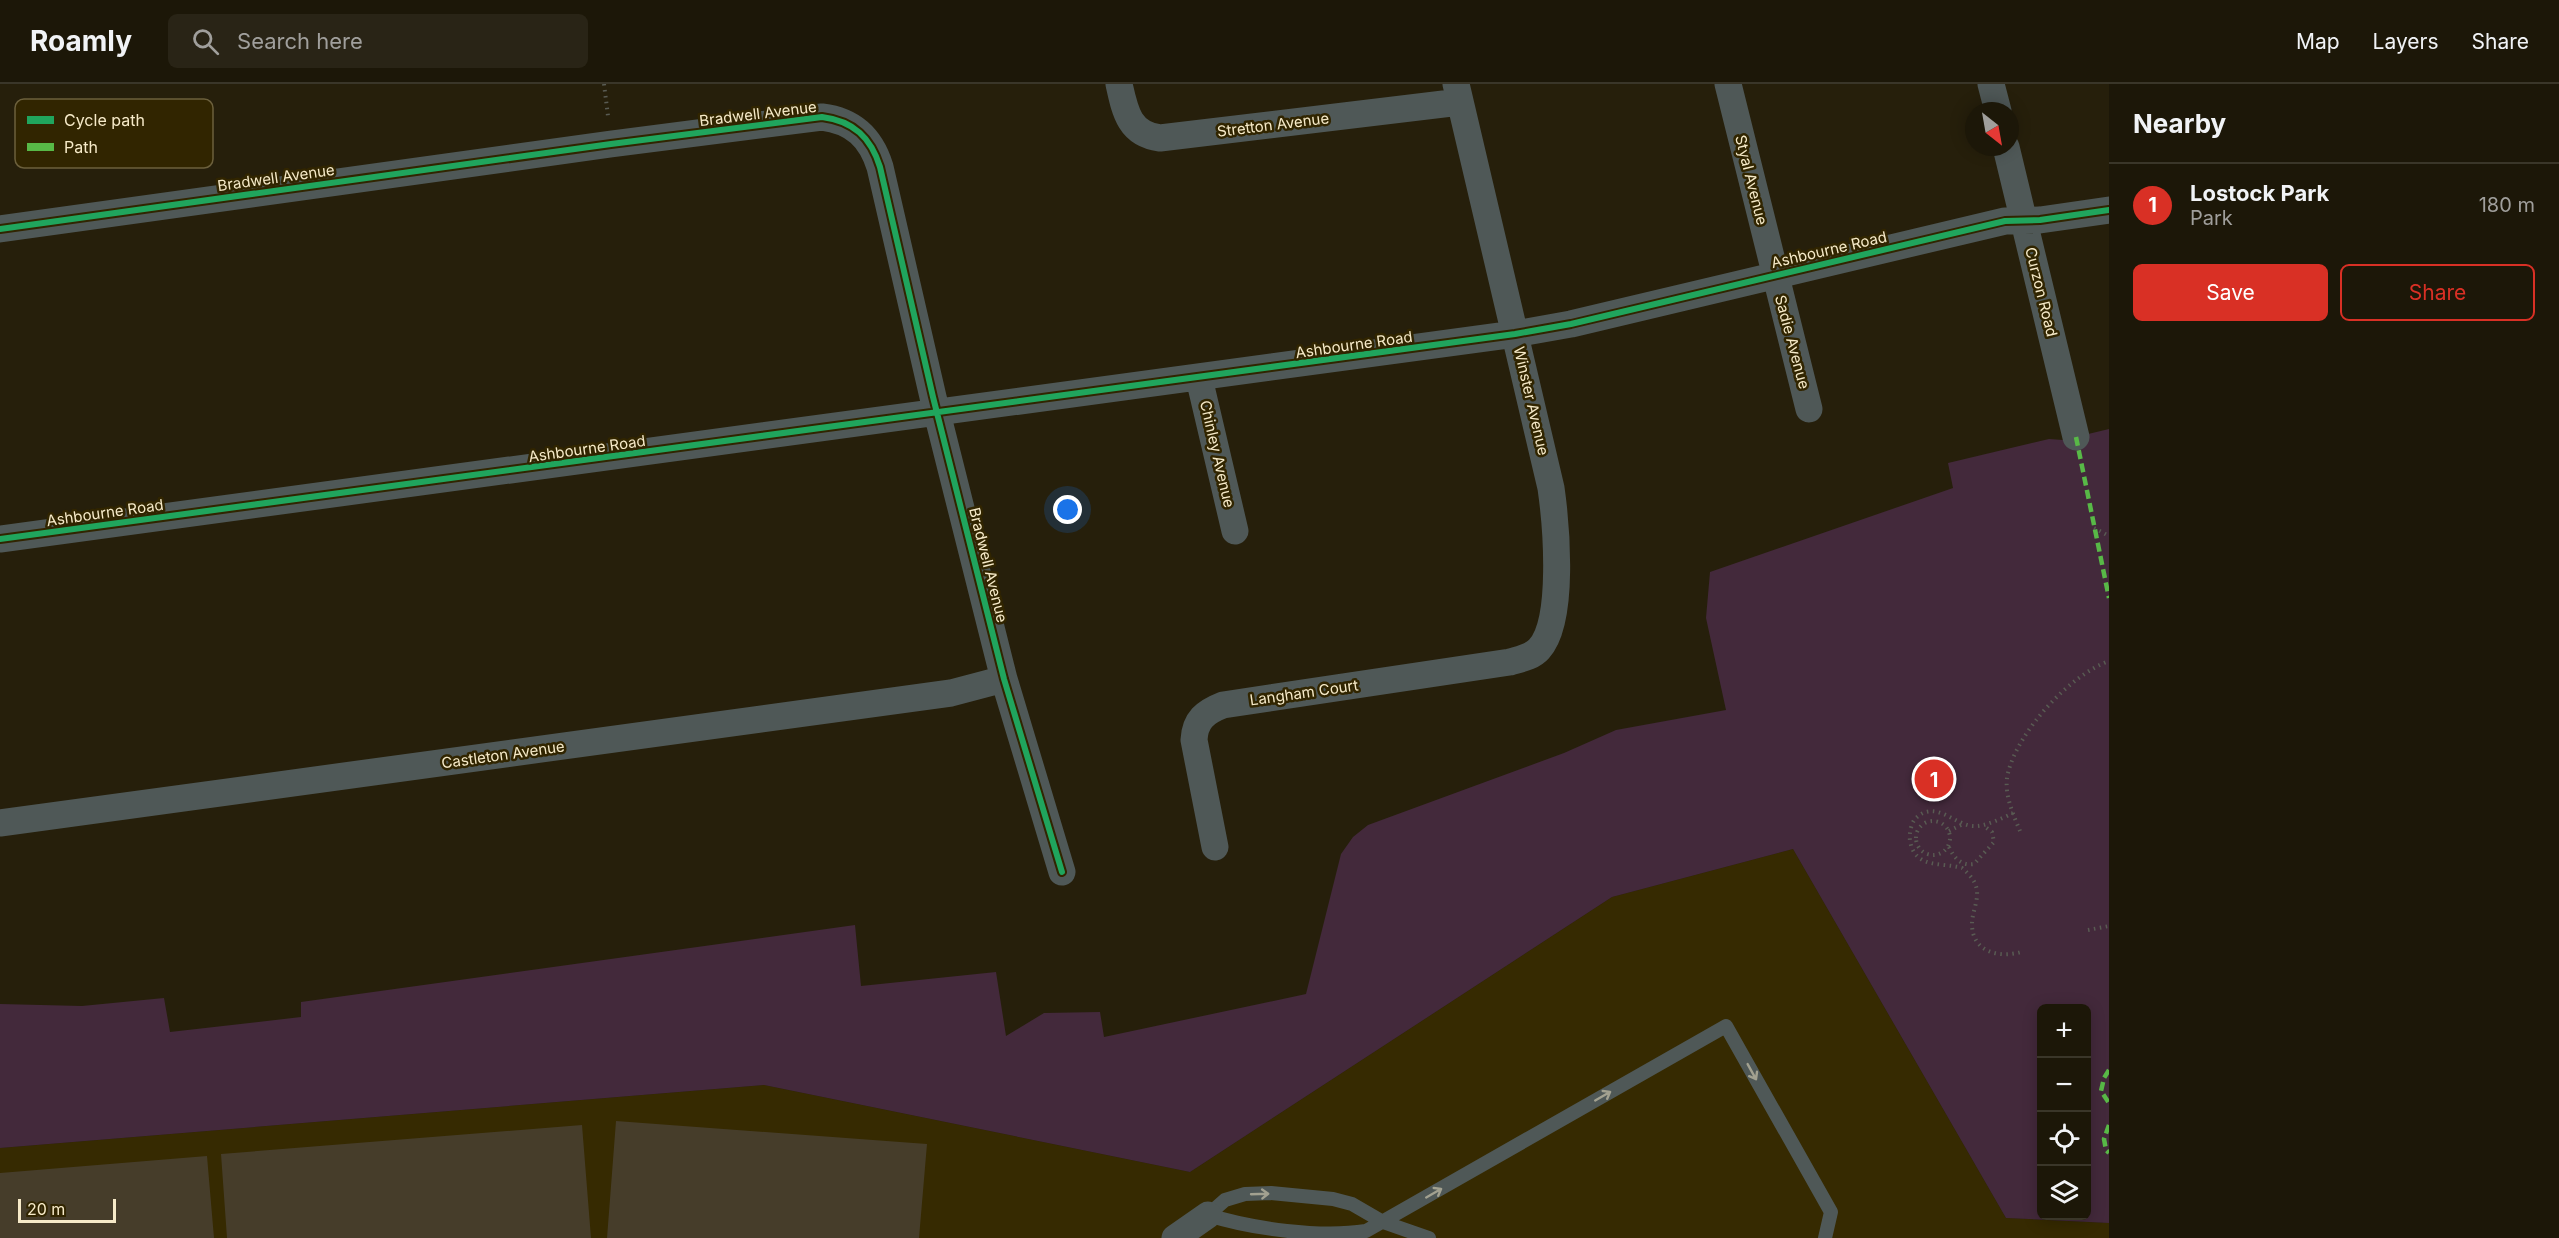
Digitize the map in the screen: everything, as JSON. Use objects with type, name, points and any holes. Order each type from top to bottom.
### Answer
[{"type":"street","name":"Stretton Avenue","points":[[1119,84],[1130,121],[1142,134],[1160,138],[1458,93]]},
{"type":"street","name":"Styal Avenue","points":[[1728,84],[1775,275]]},
{"type":"street","points":[[1991,84],[1996,102]]},
{"type":"street","name":"Winster Avenue","points":[[1458,93],[1551,488],[1555,518],[1554,595],[1551,623],[1539,649]]},
{"type":"street","name":"Bradwell Avenue","points":[[0,228],[822,117],[833,118],[863,134],[876,155],[937,414],[1004,679],[1062,872]]},
{"type":"street","name":"Curzon Road","points":[[2008,156],[2076,437]]},
{"type":"street","name":"Ashbourne Road","points":[[0,539],[1515,334],[1571,324],[2005,221],[2024,221],[2109,210]]},
{"type":"street","name":"Sadie Avenue","points":[[1775,275],[1809,409]]},
{"type":"street","name":"Chinley Avenue","points":[[1199,378],[1235,531]]},
{"type":"street","name":"Langham Court","points":[[1215,847],[1194,741],[1195,728],[1200,718],[1212,709],[1223,705],[1510,662],[1539,649]]},
{"type":"street","name":"Castleton Avenue","points":[[0,823],[951,693],[1004,679]]},
{"type":"street","points":[[1175,1238],[1208,1215]]},
{"type":"lane","points":[[1208,1215],[1257,1227],[1346,1234],[1366,1231],[1726,1026],[1831,1212],[1825,1238]]},
{"type":"lane","points":[[1208,1215],[1225,1200],[1245,1194],[1271,1193],[1334,1199],[1352,1204],[1383,1222],[1429,1238]]},
{"type":"path","points":[[2094,528],[2109,536]]},
{"type":"path","points":[[2020,831],[2007,787],[2008,774],[2021,744],[2065,690],[2081,675],[2109,661]]},
{"type":"path","points":[[1940,812],[1963,824],[1984,826],[1994,836],[1992,848],[1974,864],[1962,866],[1924,862],[1913,851],[1909,838],[1912,823],[1923,813],[1940,812]]},
{"type":"path","points":[[1984,826],[1989,821],[2013,813]]},
{"type":"path","points":[[1949,847],[1938,853],[1929,854],[1917,847],[1916,840],[1921,826],[1932,821],[1939,822],[1950,831]]},
{"type":"path","points":[[1950,831],[1963,824]]},
{"type":"path","points":[[1950,831],[1949,847],[1977,889],[1972,927],[1977,941],[1983,948],[2000,954],[2024,951]]},
{"type":"path","points":[[1909,838],[1916,840]]},
{"type":"path","points":[[2088,930],[2109,926]]},
{"type":"shaded area","points":[[2109,429],[2109,1223],[2047,1220],[2091,1220],[2091,1004],[2037,1004],[2037,1220],[2006,1218],[1793,849],[1612,897],[1190,1172],[764,1085],[0,1148],[0,1004],[82,1006],[164,998],[170,1032],[301,1017],[301,1002],[855,925],[861,986],[996,972],[1006,1036],[1044,1013],[1100,1012],[1104,1037],[1306,994],[1341,854],[1353,837],[1368,825],[1564,753],[1616,730],[1726,710],[1706,618],[1710,572],[1953,488],[1948,463],[2049,439],[2063,440]]},
{"type":"shaded area","points":[[1793,849],[2006,1218],[2109,1223],[2109,1238],[0,1238],[0,1148],[764,1085],[1190,1172],[1612,897]]},
{"type":"building","points":[[616,1121],[927,1144],[919,1238],[607,1238]]},
{"type":"building","points":[[582,1125],[591,1238],[227,1238],[221,1154]]},
{"type":"building","points":[[207,1156],[214,1238],[0,1238],[0,1173]]},
{"type":"marked path","points":[[2076,437],[2109,598]]},
{"type":"marked path","points":[[2109,1070],[2104,1078],[2101,1091],[2109,1103]]},
{"type":"marked path","points":[[2109,1125],[2104,1139],[2106,1150],[2109,1153]]},
{"type":"cycle path","points":[[0,229],[822,117],[843,122],[852,127],[866,139],[880,167],[933,397],[1004,679],[1062,872]]},
{"type":"cycle path","points":[[0,539],[1515,334],[1571,324],[2005,221],[2040,220],[2109,210]]},
{"type":"place","name":"Lostock Park","points":[[1934,779]]}]
